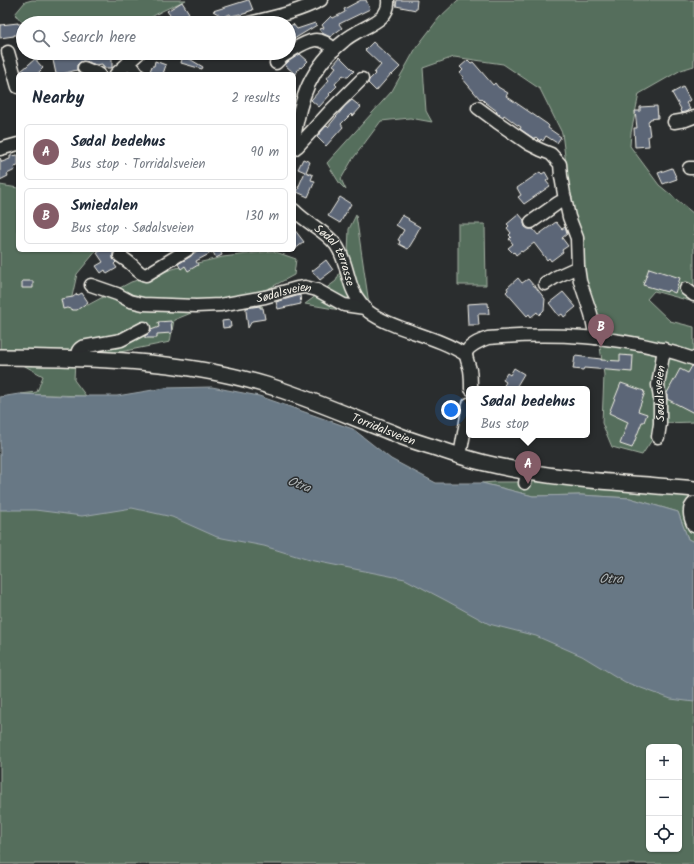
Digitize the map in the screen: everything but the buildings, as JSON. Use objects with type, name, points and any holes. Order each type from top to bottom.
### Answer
[{"type":"main road","name":"Torridalsveien","points":[[0,357],[122,360],[185,367],[265,384],[310,399],[395,434],[526,477],[542,475],[594,481],[694,489]]},
{"type":"street","points":[[277,16],[301,9],[321,0]]},
{"type":"street","points":[[296,129],[300,108],[309,83],[318,67],[334,50],[350,37],[378,20],[386,11],[388,0]]},
{"type":"street","points":[[296,48],[316,39],[329,44],[334,50]]},
{"type":"street","points":[[8,52],[16,80]]},
{"type":"street","points":[[276,63],[279,60]]},
{"type":"street","points":[[118,72],[129,62],[136,72]]},
{"type":"street","points":[[84,68],[94,72]]},
{"type":"street","points":[[296,148],[362,79]]},
{"type":"street","points":[[478,108],[529,144],[551,154],[558,160],[560,164],[569,217],[577,238],[580,281],[591,314],[596,338]]},
{"type":"street","points":[[674,122],[694,117]]},
{"type":"street","points":[[0,149],[16,145]]},
{"type":"street","points":[[531,222],[558,203],[565,200]]},
{"type":"street","name":"Sødal terrasse","points":[[296,212],[328,235],[336,245],[341,253],[354,295],[365,308]]},
{"type":"street","points":[[120,256],[132,264],[142,274],[146,275],[184,252]]},
{"type":"street","points":[[545,284],[578,267]]},
{"type":"street","name":"Sødalsveien","points":[[91,285],[113,292],[136,303],[196,306],[220,305],[265,297],[305,287],[317,290],[344,305],[365,308],[374,315],[390,323],[436,340],[466,355],[469,349],[475,344],[488,338],[532,335],[596,338],[664,349],[694,359]]},
{"type":"street","points":[[76,358],[77,351],[82,346],[121,340],[144,328]]},
{"type":"street","name":"Sødalsveien","points":[[658,437],[660,424],[660,399],[658,385],[664,349]]},
{"type":"street","points":[[466,355],[471,372],[471,386]]},
{"type":"street","points":[[460,456],[466,421]]},
{"type":"street","points":[[694,503],[690,507],[690,516],[694,526]]},
{"type":"green space","points":[[32,0],[186,0],[153,16],[17,16],[15,14],[25,2]]},
{"type":"green space","points":[[458,0],[694,0],[694,66],[681,70],[639,94],[631,133],[630,146],[659,185],[694,214],[694,302],[654,291],[647,299],[670,321],[694,327],[694,422],[663,423],[642,455],[612,447],[602,423],[604,375],[597,326],[573,229],[562,133],[540,89],[503,64],[454,57],[423,68],[426,111],[432,122],[410,118],[381,121],[352,160],[341,179],[346,190],[340,184],[327,163],[392,91],[416,48],[439,18]]},
{"type":"green space","points":[[0,185],[16,188],[16,252],[95,252],[77,274],[71,301],[88,305],[131,282],[176,268],[223,257],[276,252],[296,259],[294,275],[251,298],[263,307],[201,309],[174,320],[170,342],[75,361],[74,380],[86,396],[21,394],[37,392],[43,376],[7,356],[0,355]]},
{"type":"green space","points":[[356,215],[370,311],[346,311],[305,304],[336,281],[348,254],[349,229]]},
{"type":"green space","points":[[458,224],[485,224],[486,285],[458,285]]},
{"type":"green space","points":[[0,455],[694,629],[694,864],[0,864]]},
{"type":"green space","points":[[543,482],[694,489],[694,542],[688,539],[678,512],[630,498],[581,495],[533,496],[482,483]]},
{"type":"water","name":"Otra","points":[[212,387],[259,396],[353,429],[391,459],[436,483],[482,483],[533,496],[581,495],[630,498],[678,512],[688,539],[694,542],[694,702],[671,699],[625,682],[582,656],[536,636],[489,624],[405,579],[309,560],[264,546],[217,537],[172,517],[132,508],[82,516],[35,510],[0,510],[0,397],[19,394],[117,396],[165,388]]},
{"type":"place","name":"Smiedalen","points":[[601,347]]},
{"type":"place","name":"Sødal bedehus","points":[[528,484]]}]
